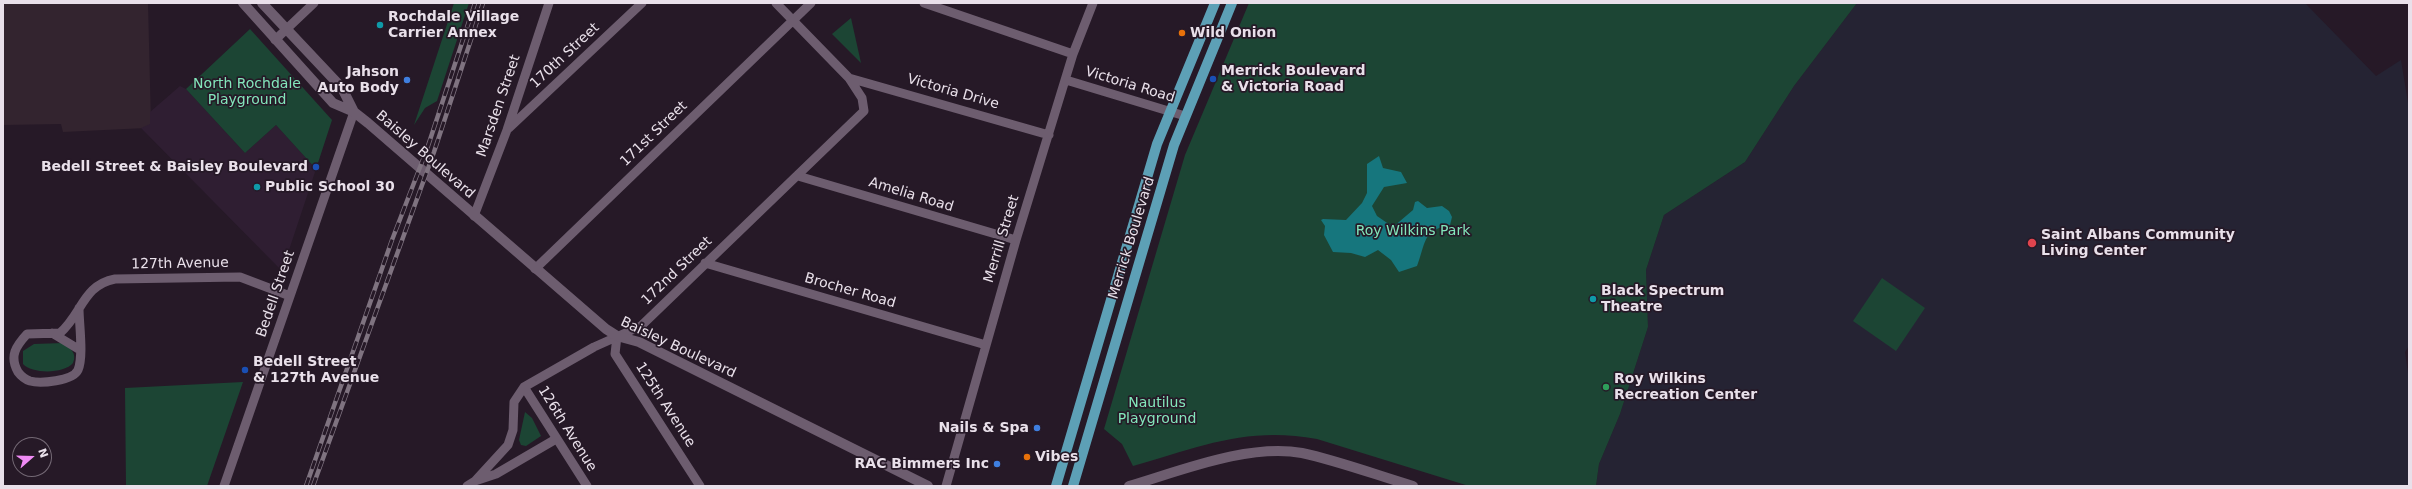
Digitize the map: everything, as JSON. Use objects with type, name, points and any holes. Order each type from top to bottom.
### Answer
[{"type":"main road","name":"Baisley Boulevard","points":[[243,3],[275,40],[334,103],[354,112],[431,175],[474,216],[618,336],[639,342],[928,486]]},
{"type":"main road","name":"Baisley Boulevard","points":[[262,3],[342,88],[354,112]]},
{"type":"main road","name":"Merrick Boulevard","points":[[1056,486],[1157,144],[1169,111],[1215,3]]},
{"type":"main road","name":"Merrick Boulevard","points":[[1073,486],[1174,145],[1232,3]]},
{"type":"main road","points":[[1129,486],[1150,483],[1220,460],[1268,451],[1301,453],[1413,486]]},
{"type":"street","points":[[275,40],[314,3]]},
{"type":"street","name":"Marsden Street","points":[[474,216],[507,130],[549,3]]},
{"type":"street","name":"170th Street","points":[[507,130],[642,3]]},
{"type":"street","points":[[776,3],[849,78]]},
{"type":"street","name":"171st Street","points":[[536,269],[811,3]]},
{"type":"street","points":[[924,3],[1073,54]]},
{"type":"street","name":"Merrill Street","points":[[946,486],[1016,240],[1073,54],[1093,3]]},
{"type":"street","name":"Victoria Drive","points":[[849,78],[1049,134]]},
{"type":"street","name":"172nd Street","points":[[477,483],[508,445],[513,430],[514,402],[524,387],[594,347],[641,326],[864,111],[862,98],[849,78]]},
{"type":"street","name":"Victoria Road","points":[[1066,80],[1185,116]]},
{"type":"street","name":"Bedell Street","points":[[224,486],[354,112]]},
{"type":"street","name":"Amelia Road","points":[[798,176],[1016,240]]},
{"type":"street","name":"Brocher Road","points":[[705,264],[986,345]]},
{"type":"street","name":"127th Avenue","points":[[79,308],[81,362],[77,372],[69,379],[30,381],[21,376],[14,364],[13,353],[20,342],[27,334],[60,333],[66,327],[79,308],[92,289],[103,281],[115,279],[240,277],[290,296]]},
{"type":"street","points":[[52,333],[80,350]]},
{"type":"street","name":"125th Avenue","points":[[618,336],[615,354],[700,486]]},
{"type":"street","name":"126th Avenue","points":[[524,387],[586,486]]},
{"type":"street","name":"172nd Street","points":[[467,486],[496,474],[556,438]]},
{"type":"shaded area","points":[[3,3],[148,3],[151,124],[146,128],[63,132],[61,124],[3,125]]},
{"type":"shaded area","name":"Saint Albans Community Living Center","points":[[1857,3],[2305,3],[2376,76],[2401,60],[2409,109],[2409,346],[2405,352],[2409,380],[2409,486],[1596,486],[1599,464],[1620,414],[1648,327],[1646,270],[1664,215],[1745,162],[1794,86]]},
{"type":"shaded area","points":[[180,86],[186,89],[245,153],[276,125],[316,169],[282,271],[141,128],[150,124],[150,112]]},
{"type":"green space","points":[[454,3],[469,3],[437,101],[425,108],[414,125]]},
{"type":"green space","name":"Roy Wilkins Park","points":[[1249,3],[1857,3],[1794,86],[1745,162],[1664,215],[1646,270],[1648,327],[1620,414],[1599,464],[1596,486],[1469,486],[1317,439],[1292,436],[1268,435],[1224,440],[1133,466],[1122,444],[1104,429],[1185,155]]},
{"type":"green space","points":[[851,18],[861,63],[832,34]]},
{"type":"green space","name":"North Rochdale Playground","points":[[250,29],[332,120],[316,169],[276,125],[245,153],[186,89]]},
{"type":"green space","points":[[1882,278],[1925,308],[1896,351],[1853,321]]},
{"type":"green space","points":[[63,343],[71,349],[74,354],[73,363],[69,367],[56,371],[40,371],[33,370],[23,364],[23,351],[34,344]]},
{"type":"green space","points":[[243,382],[207,486],[126,486],[125,388]]},
{"type":"green space","points":[[525,412],[532,418],[541,436],[526,446],[521,445],[519,440]]},
{"type":"water","points":[[1379,156],[1383,168],[1401,172],[1407,183],[1384,187],[1372,206],[1377,216],[1393,227],[1413,210],[1415,202],[1418,201],[1427,208],[1442,206],[1449,211],[1452,217],[1450,225],[1434,230],[1426,239],[1417,266],[1399,272],[1391,260],[1378,250],[1365,257],[1351,253],[1333,252],[1324,235],[1325,226],[1321,220],[1346,220],[1362,203],[1367,193],[1367,164]]},
{"type":"railway","points":[[306,486],[392,240],[427,149],[475,3]]},
{"type":"railway","points":[[313,486],[434,152],[483,3]]},
{"type":"place","name":"Rochdale Village Carrier Annex","points":[[380,25]]},
{"type":"place","name":"Wild Onion","points":[[1182,33]]},
{"type":"place","name":"Merrick Boulevard & Victoria Road","points":[[1213,79]]},
{"type":"place","name":"Jahson Auto Body","points":[[407,80]]},
{"type":"place","name":"Bedell Street & Baisley Boulevard","points":[[316,167]]},
{"type":"place","name":"Public School 30","points":[[257,187]]},
{"type":"place","name":"Saint Albans Community Living Center","points":[[2032,243]]},
{"type":"place","name":"Black Spectrum Theatre","points":[[1593,299]]},
{"type":"place","name":"Bedell Street & 127th Avenue","points":[[245,370]]},
{"type":"place","name":"Roy Wilkins Recreation Center","points":[[1606,387]]},
{"type":"place","name":"Nails & Spa","points":[[1037,428]]},
{"type":"place","name":"Vibes","points":[[1027,457]]},
{"type":"place","name":"RAC Bimmers Inc","points":[[997,464]]},
{"type":"park label","name":"Nautilus Playground","points":[[1157,412]]}]
